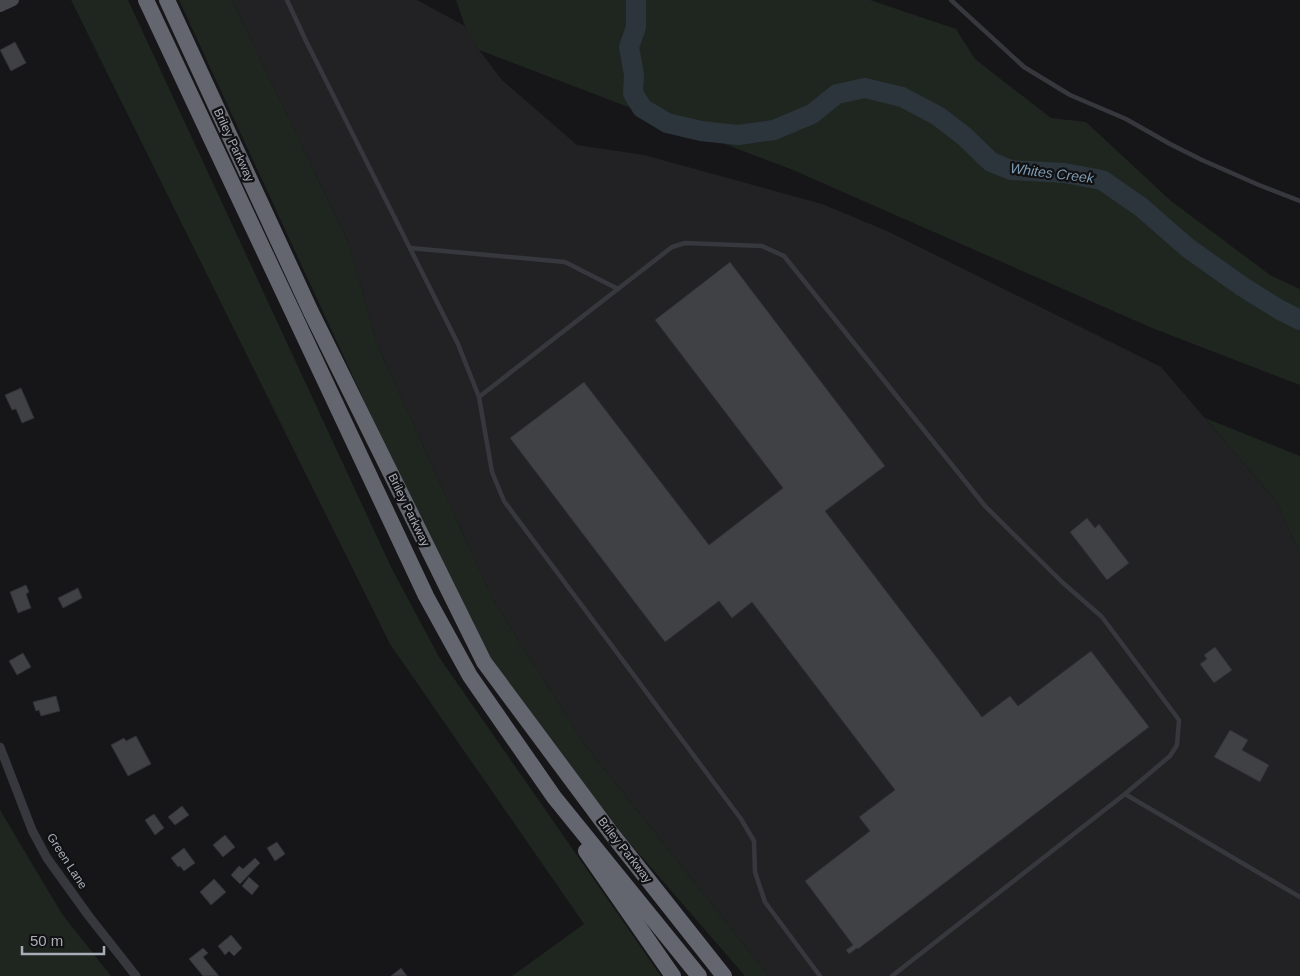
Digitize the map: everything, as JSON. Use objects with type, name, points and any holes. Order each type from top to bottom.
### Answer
[{"type":"highway","name":"Briley Parkway","points":[[146,0],[426,596],[470,676],[554,797],[699,976]]},
{"type":"highway","name":"Briley Parkway","points":[[166,0],[311,312],[484,662],[611,833],[724,976]]},
{"type":"highway","points":[[554,797],[587,854],[673,976]]},
{"type":"street","points":[[0,6],[13,0]]},
{"type":"street","name":"Green Lane","points":[[0,747],[32,830],[47,858],[88,915],[136,976]]},
{"type":"lane","points":[[287,0],[306,42],[458,344],[479,397],[492,472],[504,501],[741,819],[754,841],[755,872],[765,902],[820,976]]},
{"type":"lane","points":[[951,0],[1024,67],[1070,95],[1126,119],[1202,160],[1300,201]]},
{"type":"lane","points":[[479,397],[672,247],[685,243],[762,246],[784,256],[984,506],[1062,582],[1102,617],[1179,720],[1177,745],[1170,756],[1125,794],[892,976]]},
{"type":"lane","points":[[410,248],[564,262],[618,289]]},
{"type":"lane","points":[[1125,794],[1300,897]]},
{"type":"shaded area","points":[[71,0],[128,0],[391,567],[439,657],[661,976],[512,976],[584,924],[390,644]]},
{"type":"shaded area","points":[[179,0],[232,0],[349,244],[377,344],[493,600],[585,745],[769,976],[745,976],[628,841],[530,715],[491,658],[440,565]]},
{"type":"shaded area","points":[[232,0],[417,0],[465,26],[479,50],[502,80],[577,145],[644,155],[822,204],[887,231],[1161,367],[1277,502],[1300,555],[1300,976],[769,976],[585,745],[493,600],[377,344],[349,244]]},
{"type":"shaded area","points":[[456,0],[870,0],[956,29],[975,59],[1051,118],[1086,122],[1171,201],[1270,275],[1300,289],[1300,385],[1152,328],[793,170],[479,50],[465,26]]},
{"type":"shaded area","points":[[1205,418],[1300,456],[1300,555],[1277,502]]},
{"type":"shaded area","points":[[0,810],[62,914],[111,976],[0,976]]},
{"type":"building","points":[[15,42],[26,63],[11,71],[0,50]]},
{"type":"building","points":[[730,262],[885,466],[825,511],[982,717],[1010,696],[1018,706],[1091,651],[1149,727],[849,954],[846,950],[853,945],[805,881],[870,831],[859,817],[895,790],[752,602],[732,618],[719,601],[665,642],[510,438],[584,382],[709,545],[783,488],[655,320]]},
{"type":"building","points":[[21,388],[34,418],[22,423],[16,409],[12,410],[5,395]]},
{"type":"building","points":[[1087,518],[1095,528],[1099,524],[1129,563],[1107,580],[1070,532]]},
{"type":"building","points":[[26,585],[29,592],[26,594],[31,608],[18,613],[10,592]]},
{"type":"building","points":[[78,588],[82,598],[63,608],[58,598]]},
{"type":"building","points":[[1215,647],[1232,670],[1214,683],[1200,664],[1207,659],[1204,655]]},
{"type":"building","points":[[23,653],[31,667],[17,675],[9,661]]},
{"type":"building","points":[[56,696],[60,711],[41,716],[39,710],[36,711],[33,702]]},
{"type":"building","points":[[1230,730],[1248,740],[1242,750],[1269,765],[1260,782],[1214,757]]},
{"type":"building","points":[[136,736],[151,764],[128,776],[111,745],[124,738],[126,741]]},
{"type":"building","points":[[182,806],[189,815],[175,825],[168,817]]},
{"type":"building","points":[[154,814],[164,828],[155,835],[145,820]]},
{"type":"building","points":[[225,835],[235,847],[223,857],[213,845]]},
{"type":"building","points":[[277,842],[285,854],[275,861],[267,848]]},
{"type":"building","points":[[184,848],[195,863],[184,871],[171,858]]},
{"type":"building","points":[[255,858],[260,863],[240,884],[231,875],[239,866],[243,869]]},
{"type":"building","points":[[249,877],[259,886],[252,895],[242,886]]},
{"type":"building","points":[[214,879],[226,892],[211,905],[200,892]]},
{"type":"building","points":[[231,935],[242,948],[234,956],[229,951],[225,955],[218,946]]},
{"type":"building","points":[[203,948],[208,953],[203,957],[219,976],[203,976],[189,959]]},
{"type":"building","points":[[401,968],[407,976],[391,976]]},
{"type":"waterway","name":"Whites Creek","points":[[636,0],[636,27],[629,47],[634,75],[633,93],[642,108],[667,123],[701,131],[738,135],[774,130],[812,114],[837,94],[865,88],[902,97],[938,116],[964,136],[991,162],[1011,170],[1064,173],[1102,180],[1141,207],[1188,248],[1243,287],[1300,320]]}]
